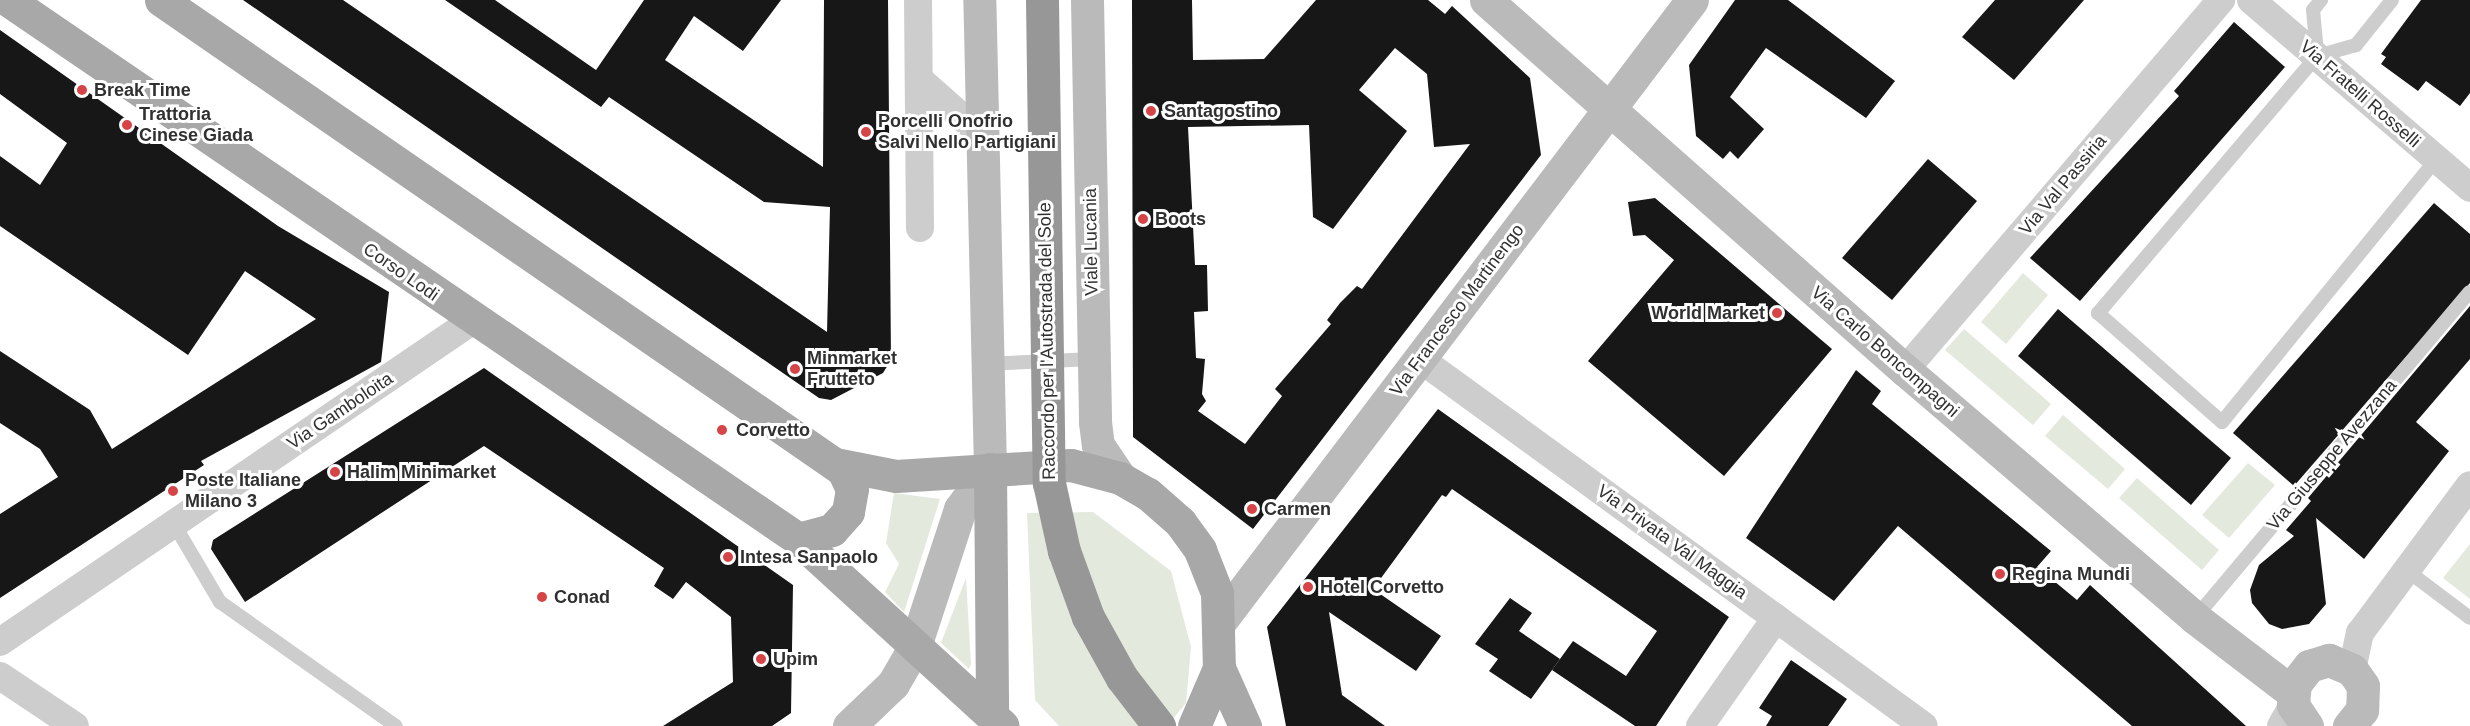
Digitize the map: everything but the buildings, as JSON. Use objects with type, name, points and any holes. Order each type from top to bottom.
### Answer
[{"type":"highway","name":"Raccordo per l'Autostrada del Sole","points":[[1042,0],[1049,483],[1064,551],[1088,617],[1122,678],[1159,726]]},
{"type":"main road","name":"Corso Lodi","points":[[8,0],[472,321],[798,539],[996,723]]},
{"type":"main road","points":[[161,0],[835,464],[851,483],[848,512],[832,530],[798,539]]},
{"type":"main road","points":[[835,464],[896,476],[1071,465],[1120,478],[1165,506],[1194,541],[1210,571],[1222,619],[1219,668],[1194,726]]},
{"type":"main road","points":[[990,469],[996,723]]},
{"type":"main road","points":[[1219,668],[1245,726]]},
{"type":"street","points":[[918,0],[920,228]]},
{"type":"street","points":[[849,726],[892,684],[915,646],[960,509],[990,469],[980,133],[979,0]]},
{"type":"street","name":"Viale Lucania","points":[[1087,0],[1094,359],[1098,445],[1120,478]]},
{"type":"street","name":"Via Carlo Boncompagni","points":[[1486,0],[1905,370],[2195,618],[2294,712]]},
{"type":"street","name":"Via Francesco Martinengo","points":[[1222,619],[1692,0]]},
{"type":"street","name":"Via Val Passiria","points":[[1905,370],[2221,0]]},
{"type":"street","name":"Via Fratelli Rosselli","points":[[2251,0],[2435,161],[2470,188]]},
{"type":"street","points":[[920,80],[980,133]]},
{"type":"street","name":"Via Gamboloita","points":[[0,642],[472,321]]},
{"type":"street","name":"Via Privata Val Maggia","points":[[1420,359],[1924,726]]},
{"type":"street","points":[[2341,665],[2360,633],[2405,569],[2470,485]]},
{"type":"street","points":[[1700,726],[1776,618]]},
{"type":"street","points":[[2294,712],[2308,666],[2341,665],[2363,686],[2364,703],[2349,726]]},
{"type":"street","points":[[0,676],[75,726]]},
{"type":"lane","points":[[2317,56],[2313,10],[2321,0]]},
{"type":"lane","points":[[2392,0],[2356,45],[2317,56],[2098,314],[2222,422],[2435,161]]},
{"type":"lane","name":"Via Giuseppe Avezzana","points":[[2195,618],[2470,292]]},
{"type":"lane","points":[[986,364],[1094,359]]},
{"type":"lane","points":[[174,524],[220,602],[396,726]]},
{"type":"lane","points":[[2405,569],[2470,618]]},
{"type":"shaded area","points":[[2023,273],[2048,295],[2006,344],[1981,322]]},
{"type":"shaded area","points":[[1964,329],[2051,404],[2033,425],[1945,350]]},
{"type":"shaded area","points":[[2063,415],[2125,469],[2108,489],[2045,436]]},
{"type":"shaded area","points":[[2248,463],[2275,485],[2229,538],[2202,515]]},
{"type":"shaded area","points":[[2137,478],[2219,550],[2202,570],[2119,498]]},
{"type":"shaded area","points":[[894,493],[940,499],[904,612],[885,592],[899,564],[886,543]]},
{"type":"shaded area","points":[[1093,512],[1171,571],[1191,647],[1186,703],[1167,726],[1059,726],[1035,700],[1027,513]]},
{"type":"shaded area","points":[[2470,544],[2470,599],[2443,578]]},
{"type":"shaded area","points":[[966,578],[971,664],[969,669],[941,643]]},
{"type":"place","name":"Break Time","points":[[82,90]]},
{"type":"place","name":"Santagostino","points":[[1151,111]]},
{"type":"place","name":"Trattoria Cinese Giada","points":[[127,125]]},
{"type":"place","name":"Porcelli Onofrio Salvi Nello Partigiani","points":[[866,132]]},
{"type":"place","name":"Boots","points":[[1143,219]]},
{"type":"place","name":"World Market","points":[[1777,313]]},
{"type":"place","name":"Minmarket Frutteto","points":[[795,369]]},
{"type":"place","name":"Corvetto","points":[[722,430]]},
{"type":"place","name":"Halim Minimarket","points":[[335,472]]},
{"type":"place","name":"Poste Italiane Milano 3","points":[[173,491]]},
{"type":"place","name":"Carmen","points":[[1252,509]]},
{"type":"place","name":"Intesa Sanpaolo","points":[[728,557]]},
{"type":"place","name":"Regina Mundi","points":[[2000,574]]},
{"type":"place","name":"Hotel Corvetto","points":[[1308,587]]},
{"type":"place","name":"Conad","points":[[542,597]]},
{"type":"place","name":"Upim","points":[[761,659]]}]
